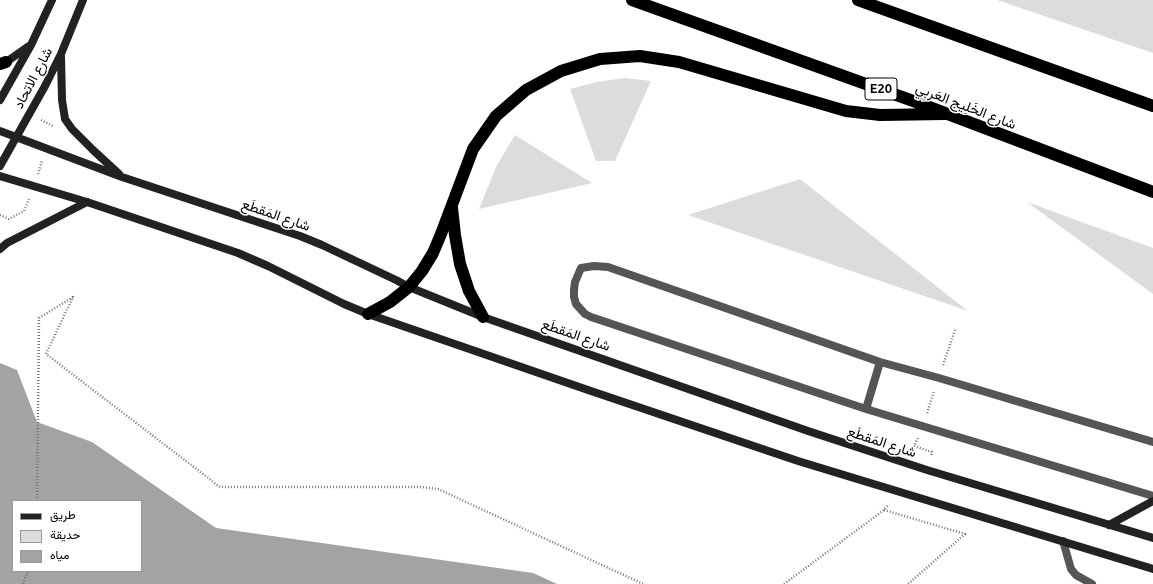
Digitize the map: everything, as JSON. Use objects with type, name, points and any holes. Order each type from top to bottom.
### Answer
[{"type":"highway","name":"شارع الخَلِيج العَربِي","points":[[632,0],[916,102],[1153,192]]},
{"type":"highway","points":[[858,0],[1153,106]]},
{"type":"highway","points":[[368,314],[390,302],[408,287],[422,271],[433,253],[473,149],[496,116],[526,90],[561,71],[600,59],[640,56],[679,62],[846,111],[880,115],[945,114]]},
{"type":"highway","points":[[452,206],[460,264],[469,291],[483,317]]},
{"type":"street","name":"شارع الاتحاد","points":[[0,100],[31,45],[52,0]]},
{"type":"street","name":"شارع الاتحاد","points":[[0,166],[45,86],[61,54],[84,0]]},
{"type":"street","points":[[2,64],[31,45]]},
{"type":"street","points":[[61,54],[62,100],[65,119],[72,129],[92,150],[122,177]]},
{"type":"street","name":"شارع المَقطَع","points":[[0,131],[122,177],[300,236],[322,245],[408,287],[483,317],[808,431],[927,470],[1153,538]]},
{"type":"street","points":[[0,176],[87,202],[244,256],[298,279],[338,301],[368,314],[588,390],[798,461],[1153,569]]},
{"type":"street","points":[[0,249],[12,240],[87,202]]},
{"type":"street","points":[[1109,525],[1153,501]]},
{"type":"lane","points":[[1127,183],[1153,197]]},
{"type":"lane","points":[[1153,442],[939,378],[880,362],[608,267],[594,266],[581,268],[575,282],[574,297],[576,304],[585,314],[591,317],[866,409],[1153,496]]},
{"type":"lane","points":[[866,409],[880,362]]},
{"type":"lane","points":[[1063,541],[1071,569],[1076,575],[1092,584]]},
{"type":"path","points":[[37,500],[39,318],[73,297],[46,354],[220,487],[421,487],[438,489],[643,584]]},
{"type":"path","points":[[884,510],[965,534],[908,584]]},
{"type":"path","points":[[23,584],[28,572]]},
{"type":"green space","points":[[997,0],[1153,0],[1153,53]]},
{"type":"green space","points":[[624,78],[651,81],[615,161],[596,161],[570,89],[597,82]]},
{"type":"green space","points":[[515,135],[592,183],[479,209],[496,167]]},
{"type":"green space","points":[[800,179],[968,311],[688,215]]},
{"type":"green space","points":[[1027,202],[1153,248],[1153,294]]},
{"type":"water","points":[[0,363],[17,370],[37,422],[92,442],[216,528],[533,573],[557,584],[0,584]]}]
